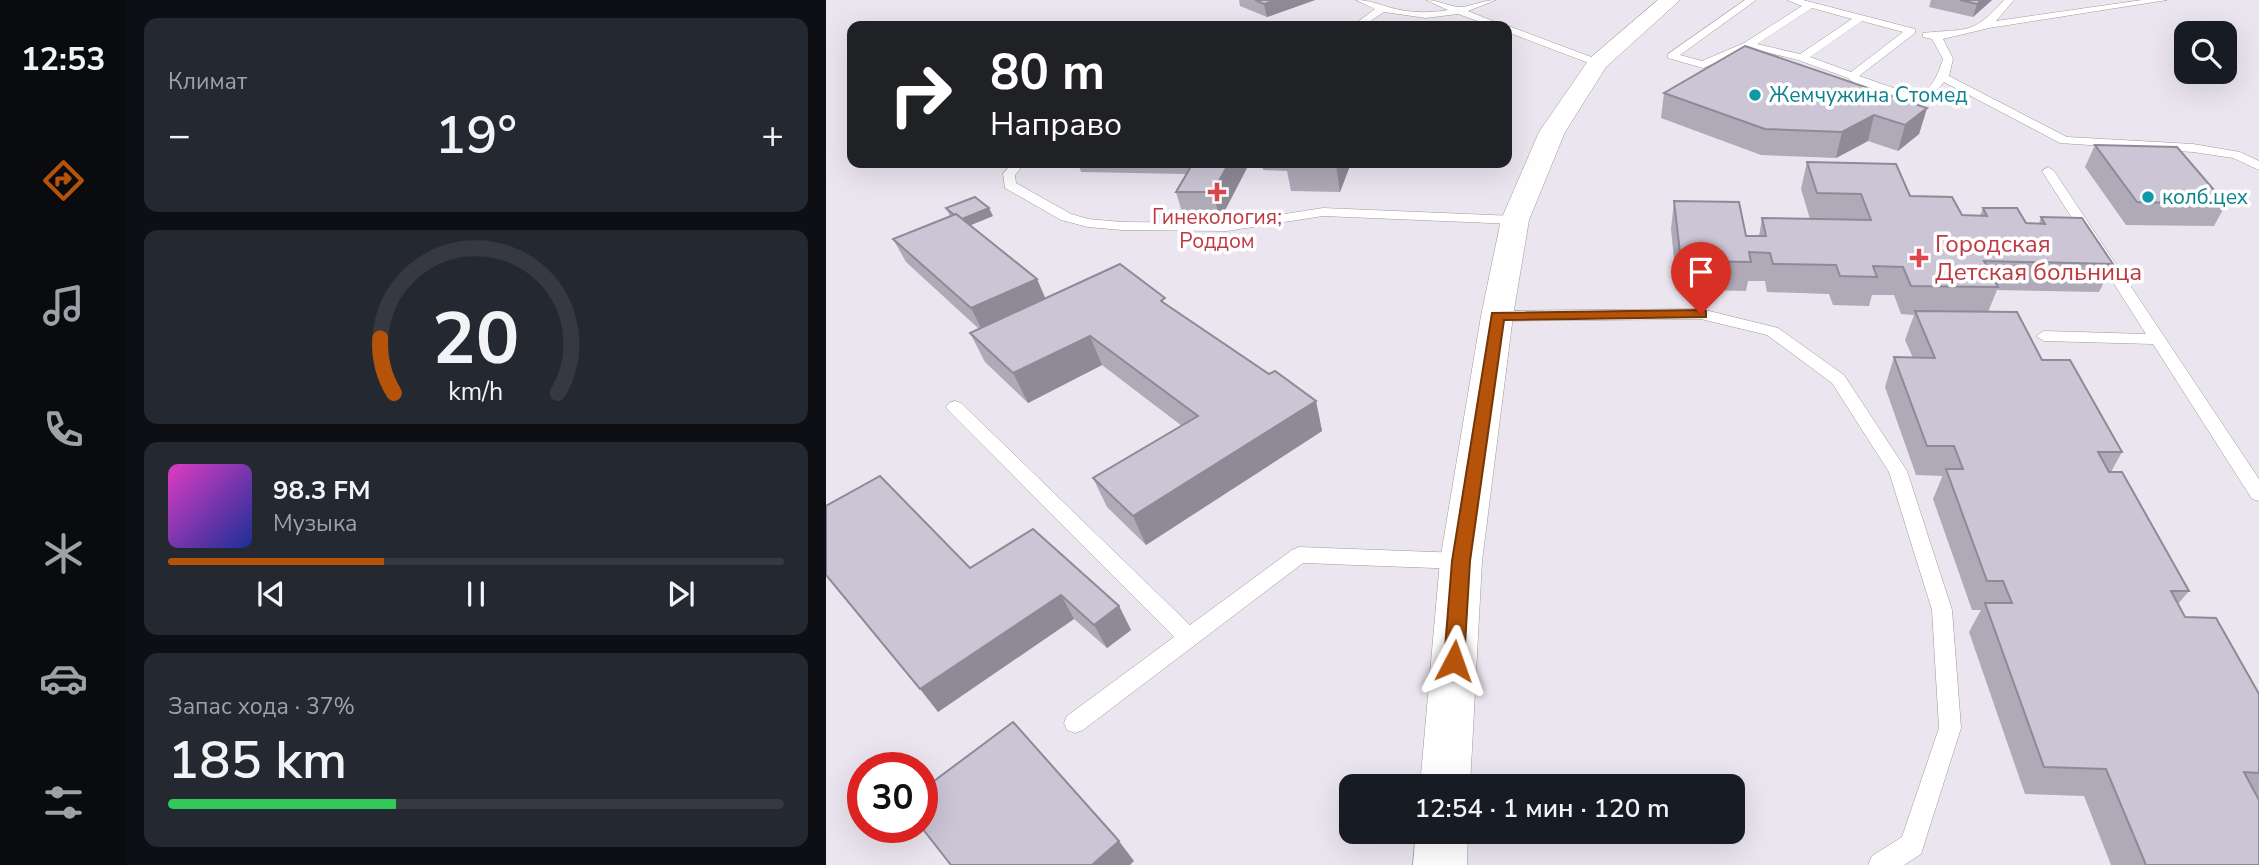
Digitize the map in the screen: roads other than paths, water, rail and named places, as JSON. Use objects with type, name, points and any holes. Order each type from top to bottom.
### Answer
[{"type":"street","points":[[1446,774],[1461,561],[1497,316],[1515,220],[1552,132],[1598,63],[1670,0]]},
{"type":"street","points":[[1440,865],[1441,844]]},
{"type":"lane","points":[[1361,0],[1380,10],[1418,15],[1461,12],[1491,0]]},
{"type":"lane","points":[[1431,0],[1486,21]]},
{"type":"lane","points":[[1751,0],[1672,56],[1703,65],[1748,45],[1810,5]]},
{"type":"lane","points":[[1792,0],[1936,36],[1965,32],[1987,25],[2162,0]]},
{"type":"lane","points":[[1987,25],[2009,0]]},
{"type":"lane","points":[[1364,21],[1380,10]]},
{"type":"lane","points":[[1802,58],[1860,18]]},
{"type":"lane","points":[[1512,31],[1598,63]]},
{"type":"lane","points":[[1852,76],[1911,31]]},
{"type":"lane","points":[[1748,45],[1802,58],[1852,76],[1859,82],[1914,98],[1926,96],[1943,77],[1948,58],[1936,36]]},
{"type":"lane","points":[[1943,77],[2064,140],[2193,148],[2236,155],[2259,166]]},
{"type":"lane","points":[[1014,168],[1009,174],[1010,185],[1049,211],[1067,219],[1088,223],[1227,227],[1254,224],[1297,213],[1323,212],[1515,220]]},
{"type":"lane","points":[[2048,171],[2259,494]]},
{"type":"lane","points":[[1497,316],[1701,314],[1772,331],[1838,379],[1898,471],[1942,610],[1950,728],[1913,845],[1881,865]]},
{"type":"lane","points":[[2044,336],[2158,339]]},
{"type":"lane","points":[[956,407],[1189,638]]},
{"type":"lane","points":[[1075,723],[1299,555],[1461,561]]},
{"type":"place","name":"Жемчужина Стомед","points":[[1755,95]]},
{"type":"place","name":"Гинекология; Роддом","points":[[1217,192]]},
{"type":"place","name":"колб.цех","points":[[2148,197]]},
{"type":"place","name":"Городская Детская больница","points":[[1919,258]]}]
